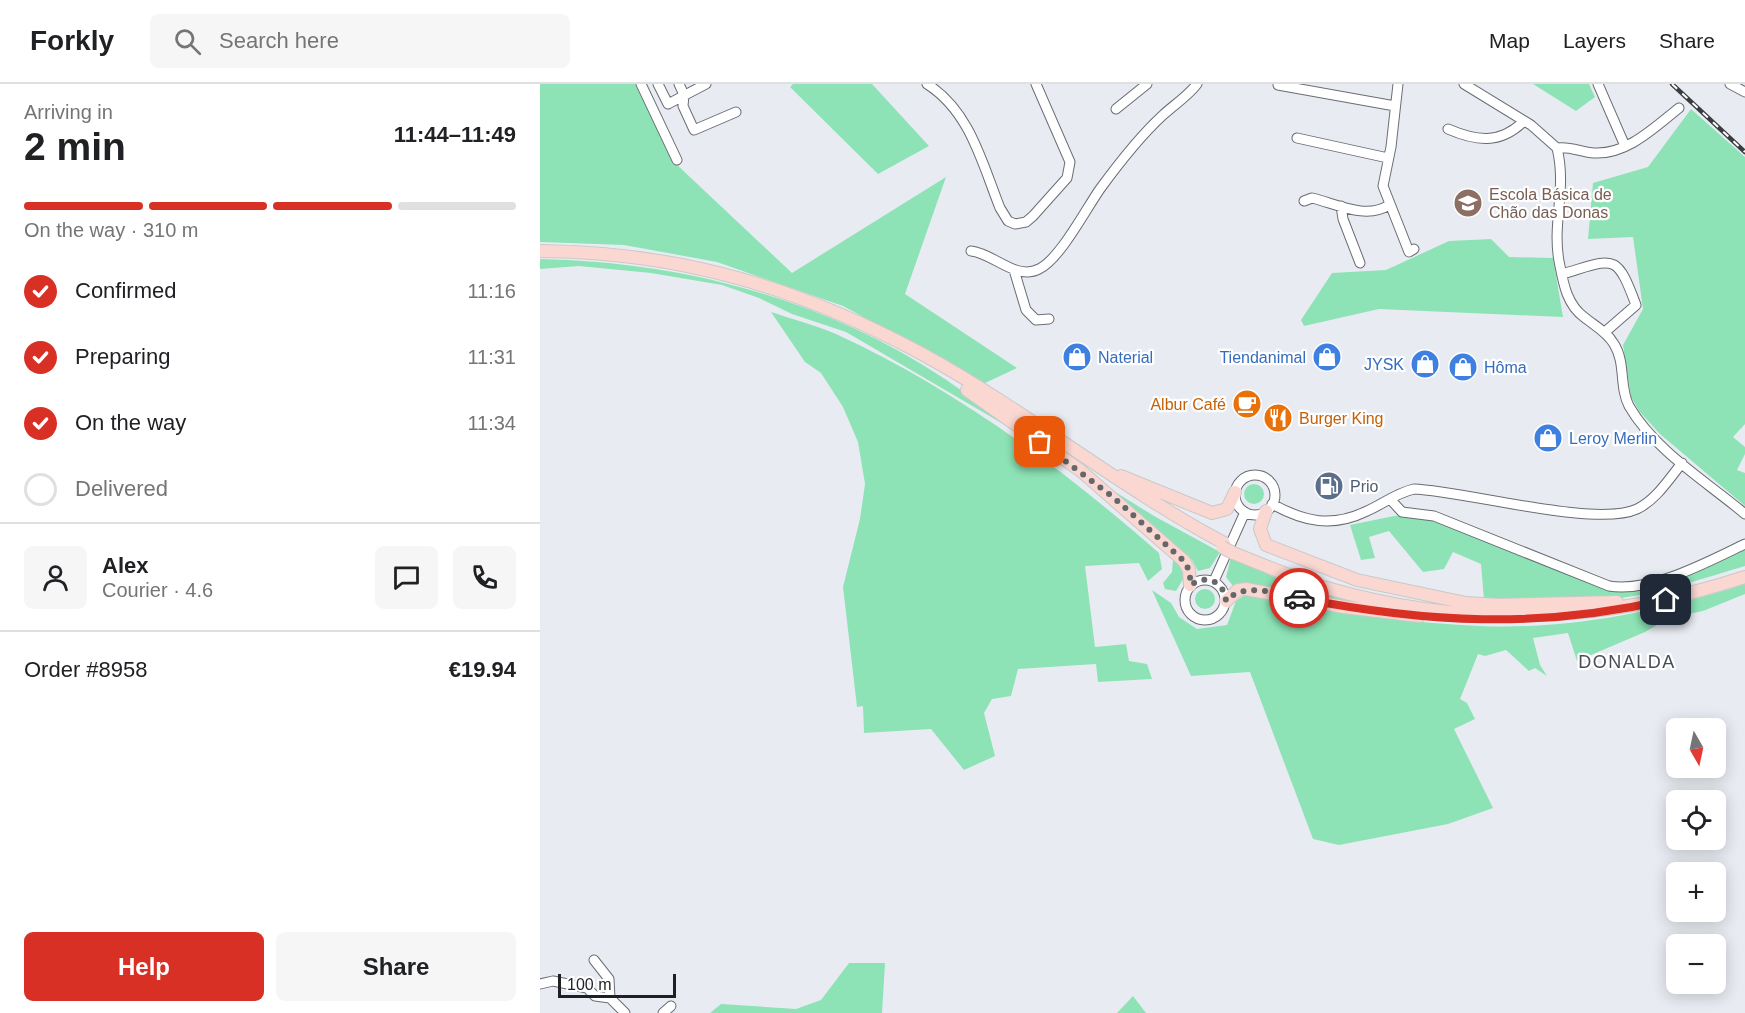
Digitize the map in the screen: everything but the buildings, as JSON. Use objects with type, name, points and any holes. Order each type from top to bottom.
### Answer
[{"type":"main road","points":[[540,251],[621,254],[705,268],[806,299],[889,338],[1016,407],[1123,477],[1212,513],[1227,509],[1235,492]]},
{"type":"main road","points":[[923,357],[1134,492],[1228,548],[1326,588],[1392,604],[1451,613],[1500,616],[1569,615],[1646,604]]},
{"type":"main road","points":[[923,357],[1081,471],[1113,497],[1184,561],[1189,570],[1191,585]]},
{"type":"main road","points":[[1269,508],[1260,529],[1266,545],[1357,580],[1466,603],[1499,605],[1621,602]]},
{"type":"main road","points":[[1228,548],[1336,586],[1421,604],[1462,609],[1514,611],[1621,602],[1692,586],[1745,570]]},
{"type":"main road","points":[[1226,601],[1232,594],[1246,589],[1383,612],[1484,620],[1567,618],[1646,604],[1745,577]]},
{"type":"street","points":[[641,84],[677,160]]},
{"type":"street","points":[[658,84],[668,104],[706,84]]},
{"type":"street","points":[[679,84],[684,95],[683,106],[693,130],[736,112]]},
{"type":"street","points":[[927,84],[942,88],[962,117],[1000,208],[1008,221],[1016,224],[1026,222],[1067,178],[1070,162],[1036,84]]},
{"type":"street","points":[[1116,109],[1147,84]]},
{"type":"street","points":[[970,251],[982,252],[1014,270],[1027,272],[1040,269],[1063,245],[1101,187],[1141,137],[1162,115],[1194,88],[1184,84]]},
{"type":"street","points":[[1398,84],[1383,186],[1409,252],[1414,249]]},
{"type":"street","points":[[1464,84],[1524,121],[1557,147],[1594,153],[1625,146],[1642,138],[1679,108]]},
{"type":"street","points":[[1598,84],[1625,146]]},
{"type":"street","points":[[1730,84],[1745,92]]},
{"type":"street","points":[[1278,85],[1395,106]]},
{"type":"street","points":[[1448,129],[1472,139],[1499,139],[1515,130],[1524,121]]},
{"type":"street","points":[[1297,138],[1388,158]]},
{"type":"street","points":[[1557,147],[1562,184],[1558,244],[1562,274],[1572,305],[1582,316],[1605,332],[1616,346],[1628,403],[1638,420],[1682,464],[1745,514]]},
{"type":"street","points":[[1304,201],[1312,198],[1366,213],[1378,213],[1389,206]]},
{"type":"street","points":[[1341,206],[1343,219],[1360,263]]},
{"type":"street","points":[[1562,274],[1608,261],[1616,264],[1624,272],[1636,305],[1605,332]]},
{"type":"street","points":[[1014,270],[1026,310],[1036,320],[1049,319]]},
{"type":"street","points":[[1269,508],[1274,488],[1262,476],[1249,476],[1243,479],[1235,492],[1237,503],[1245,512],[1255,514],[1269,508],[1302,519],[1329,521],[1355,516],[1404,491],[1422,490],[1539,508],[1627,513],[1648,502],[1682,464]]},
{"type":"street","points":[[1390,499],[1402,512],[1434,516],[1609,586],[1621,588],[1656,581],[1745,544]]},
{"type":"street","points":[[1214,581],[1245,512]]},
{"type":"street","points":[[1202,579],[1214,581],[1223,589],[1226,601],[1218,616],[1199,619],[1186,606],[1185,595],[1191,585],[1202,579]]},
{"type":"street","points":[[594,960],[609,979],[610,998]]},
{"type":"street","points":[[540,984],[553,981],[587,988],[595,996],[610,998],[625,1013]]},
{"type":"street","points":[[663,1013],[671,1006]]},
{"type":"green space","points":[[540,84],[635,84],[675,163],[792,273],[946,177],[905,294],[1017,368],[985,383],[843,306],[717,262],[624,245],[540,242]]},
{"type":"green space","points":[[793,84],[872,84],[929,146],[878,174],[790,87]]},
{"type":"green space","points":[[1533,84],[1589,84],[1595,97],[1576,111]]},
{"type":"green space","points":[[1691,109],[1745,157],[1745,424],[1733,437],[1745,447],[1745,454],[1737,470],[1745,473],[1745,506],[1660,434],[1639,411],[1631,397],[1623,345],[1643,309],[1633,237],[1588,239],[1593,183],[1648,167]]},
{"type":"green space","points":[[1491,239],[1509,257],[1553,258],[1563,317],[1379,309],[1304,326],[1301,320],[1332,273],[1386,270],[1449,241]]},
{"type":"green space","points":[[540,259],[594,262],[700,277],[751,290],[802,307],[851,327],[899,351],[945,379],[1010,428],[846,332],[792,314],[759,298],[722,285],[651,273],[579,266],[540,269]]},
{"type":"green space","points":[[771,312],[836,334],[923,379],[1045,461],[1159,553],[1162,569],[1148,581],[1139,563],[1085,566],[1095,647],[1126,644],[1129,661],[1147,664],[1152,679],[1098,682],[1096,664],[1018,669],[1011,696],[992,699],[984,713],[995,756],[964,770],[931,729],[864,733],[863,706],[857,707],[843,587],[860,519],[865,484],[858,442],[843,407],[821,373],[805,362]]},
{"type":"green space","points":[[1250,484],[1258,484],[1264,490],[1264,498],[1258,504],[1250,504],[1244,498],[1244,490]]},
{"type":"green space","points":[[1104,485],[1154,516],[1220,552],[1210,568],[1198,571],[1192,560]]},
{"type":"green space","points":[[1419,515],[1604,588],[1620,590],[1656,584],[1745,549],[1745,566],[1668,588],[1621,598],[1570,602],[1484,600],[1481,564],[1453,552],[1444,569],[1423,572],[1389,531],[1369,537],[1375,558],[1361,560],[1350,525],[1394,516]]},
{"type":"green space","points":[[1231,557],[1274,577],[1369,605],[1252,585],[1233,586],[1226,577]]},
{"type":"green space","points":[[1173,559],[1181,563],[1185,576],[1176,591],[1165,589],[1163,583],[1172,572]]},
{"type":"green space","points":[[1745,584],[1745,594],[1703,611],[1669,618],[1645,632],[1577,661],[1568,633],[1533,638],[1540,665],[1547,676],[1535,668],[1529,671],[1506,650],[1485,656],[1478,654],[1460,699],[1467,703],[1475,719],[1454,729],[1493,808],[1448,824],[1339,845],[1313,839],[1250,672],[1191,676],[1152,590],[1171,603],[1179,617],[1197,629],[1227,625],[1236,601],[1245,595],[1391,618],[1480,626],[1513,626],[1581,622],[1614,617],[1681,603]]},
{"type":"green space","points":[[1201,589],[1209,589],[1215,595],[1215,603],[1209,609],[1201,609],[1195,603],[1195,595]]},
{"type":"green space","points":[[849,963],[885,963],[882,1013],[710,1013],[721,1004],[796,1009],[821,1000]]},
{"type":"green space","points":[[1133,996],[1146,1013],[1117,1013]]},
{"type":"railway","points":[[1672,84],[1745,152]]},
{"type":"way so far","points":[[1040,442],[1113,497],[1184,561],[1191,576],[1191,585],[1202,579],[1214,581],[1223,589],[1226,601],[1238,590],[1246,589],[1299,598]]},
{"type":"place","name":"Escola Básica de Chão das Donas","points":[[1468,203]]},
{"type":"place","name":"Naterial","points":[[1077,357]]},
{"type":"place","name":"Tiendanimal","points":[[1327,357]]},
{"type":"place","name":"JYSK","points":[[1425,364]]},
{"type":"place","name":"Hôma","points":[[1463,367]]},
{"type":"place","name":"Albur Café","points":[[1247,404]]},
{"type":"place","name":"Burger King","points":[[1278,418]]},
{"type":"place","name":"Leroy Merlin","points":[[1548,438]]},
{"type":"place","name":"Prio","points":[[1329,486]]},
{"type":"district","name":"DONALDA","points":[[1627,662]]},
{"type":"route","points":[[1299,598],[1383,612],[1484,620],[1567,618],[1666,600]]}]
